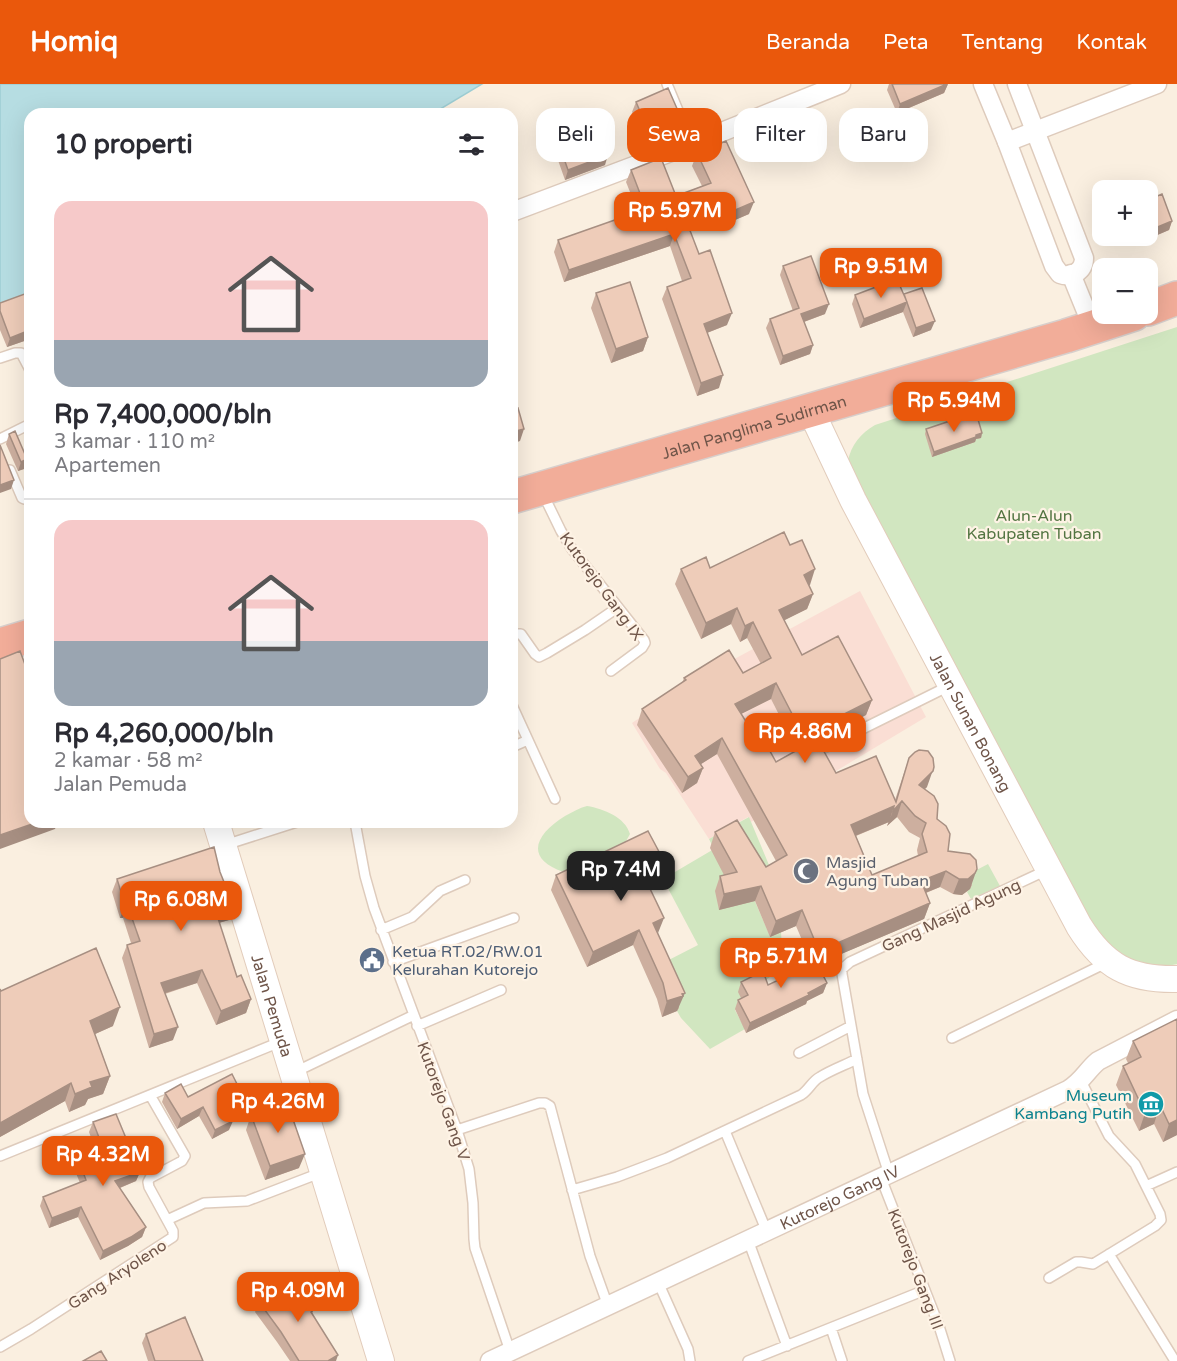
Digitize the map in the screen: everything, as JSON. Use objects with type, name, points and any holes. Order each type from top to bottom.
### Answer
[{"type":"highway","points":[[1158,305],[1177,298]]},
{"type":"highway","name":"Jalan Panglima Sudirman","points":[[526,493],[1105,324]]},
{"type":"highway","points":[[0,645],[24,638]]},
{"type":"street","points":[[722,132],[841,84]]},
{"type":"street","points":[[983,84],[1054,266],[1060,274],[1066,276],[1081,270],[1084,258],[1017,84]]},
{"type":"street","points":[[1007,142],[1157,84]]},
{"type":"street","points":[[518,210],[644,162]]},
{"type":"street","points":[[1071,274],[1093,328]]},
{"type":"street","name":"Jalan Sunan Bonang","points":[[811,411],[853,500],[1088,940],[1108,962],[1128,972],[1156,979],[1177,979]]},
{"type":"street","name":"Jalan Pemuda","points":[[219,834],[381,1361]]},
{"type":"street","name":"Kutorejo Gang IV","points":[[490,1361],[1068,1090],[1081,1081],[1098,1061],[1177,1020]]},
{"type":"lane","points":[[667,84],[677,108]]},
{"type":"lane","points":[[0,358],[21,353],[24,359]]},
{"type":"lane","points":[[0,439],[24,427]]},
{"type":"lane","points":[[4,456],[24,499]]},
{"type":"lane","name":"Kutorejo Gang IX","points":[[526,493],[554,517],[584,566],[645,643],[642,648],[611,671]]},
{"type":"lane","points":[[518,634],[521,634],[539,657],[617,608]]},
{"type":"lane","points":[[824,748],[952,685]]},
{"type":"lane","points":[[518,718],[555,799]]},
{"type":"lane","points":[[518,744],[528,740]]},
{"type":"lane","points":[[219,834],[258,828]]},
{"type":"lane","name":"Kutorejo Gang V","points":[[356,828],[368,888],[381,930],[457,1130],[469,1169],[475,1248],[510,1351]]},
{"type":"lane","name":"Gang Masjid Agung","points":[[857,1059],[842,974],[846,964],[1049,869]]},
{"type":"lane","points":[[381,930],[412,917],[440,891],[465,880]]},
{"type":"lane","points":[[393,962],[514,918]]},
{"type":"lane","points":[[952,1038],[1108,962]]},
{"type":"lane","points":[[417,1026],[501,990]]},
{"type":"lane","points":[[293,1073],[414,1016]]},
{"type":"lane","points":[[799,1053],[851,1026]]},
{"type":"lane","points":[[0,1156],[283,1041]]},
{"type":"lane","points":[[572,1190],[617,1177],[667,1158],[801,1095],[819,1077],[857,1059]]},
{"type":"lane","name":"Kutorejo Gang III","points":[[857,1059],[866,1107],[885,1177],[950,1361]]},
{"type":"lane","points":[[1049,1278],[1076,1263],[1093,1264],[1161,1220],[1135,1164],[1109,1137],[1081,1081]]},
{"type":"lane","name":"Gang Aryoleno","points":[[0,1347],[172,1238],[172,1231],[148,1182],[150,1178],[182,1161],[184,1156],[150,1095]]},
{"type":"lane","points":[[457,1130],[539,1103],[550,1106],[590,1256],[608,1306]]},
{"type":"lane","points":[[724,1131],[767,1232]]},
{"type":"lane","points":[[166,1220],[204,1203],[247,1201],[323,1172]]},
{"type":"lane","points":[[1146,1186],[1177,1172]]},
{"type":"lane","points":[[748,1240],[787,1346]]},
{"type":"lane","points":[[1109,1254],[1175,1361]]},
{"type":"lane","points":[[658,1282],[688,1349],[690,1361]]},
{"type":"lane","points":[[748,1361],[925,1290]]},
{"type":"lane","points":[[831,1328],[842,1361]]},
{"type":"shaded area","points":[[860,591],[926,717],[751,822],[748,817],[709,839],[666,773],[660,769],[632,723],[690,683]]},
{"type":"green space","name":"Alun-Alun Kabupaten Tuban","points":[[1177,327],[1177,964],[1156,966],[1129,960],[1103,946],[992,748],[848,461],[857,440],[875,425]]},
{"type":"green space","points":[[587,806],[619,818],[630,834],[625,843],[564,872],[551,866],[543,860],[539,853],[538,846],[541,838],[547,830],[565,816]]},
{"type":"green space","points":[[749,817],[769,865],[744,876],[770,936],[781,932],[781,954],[779,964],[773,974],[735,1010],[745,1029],[710,1049],[681,1018],[659,965],[698,945],[663,879],[714,849],[709,839]]},
{"type":"green space","points":[[988,864],[1000,886],[971,899],[967,892],[972,885],[969,874]]},
{"type":"water","points":[[0,84],[482,84],[442,108],[24,108],[24,299],[0,308]]},
{"type":"building","points":[[892,84],[947,84],[900,104]]},
{"type":"building","points":[[668,88],[677,108],[639,108],[636,102]]},
{"type":"building","points":[[726,141],[754,202],[726,214],[722,206],[686,220],[699,254],[710,250],[732,313],[704,324],[723,375],[701,383],[667,287],[691,278],[674,234],[569,270],[558,240],[646,209],[631,170],[651,162],[663,162],[676,196],[711,183],[701,162],[722,162],[722,143]]},
{"type":"building","points":[[565,162],[589,162],[568,170]]},
{"type":"building","points":[[1162,194],[1172,221],[1158,227],[1158,196]]},
{"type":"building","points":[[811,256],[829,304],[801,314],[813,345],[783,356],[770,319],[799,308],[783,266]]},
{"type":"building","points":[[897,279],[907,302],[864,319],[855,295]]},
{"type":"building","points":[[630,282],[648,337],[616,349],[596,293]]},
{"type":"building","points":[[922,288],[935,321],[916,328],[904,294]]},
{"type":"building","points":[[24,294],[24,332],[10,338],[0,311],[0,303]]},
{"type":"building","points":[[518,408],[524,429],[518,430]]},
{"type":"building","points":[[969,416],[969,418],[977,416],[982,433],[934,452],[926,429]]},
{"type":"building","points":[[15,431],[24,452],[24,460],[21,462],[9,434]]},
{"type":"building","points":[[0,445],[14,480],[0,485]]},
{"type":"building","points":[[784,532],[790,545],[802,540],[815,569],[804,575],[813,594],[779,610],[802,655],[838,636],[872,700],[803,735],[776,683],[735,704],[755,736],[760,733],[776,762],[817,739],[836,773],[876,756],[896,802],[909,758],[919,750],[928,751],[933,758],[933,771],[919,785],[934,796],[938,804],[937,819],[946,826],[950,834],[948,851],[970,854],[976,860],[977,869],[968,879],[959,879],[946,871],[921,881],[930,903],[819,951],[802,910],[776,921],[761,886],[724,894],[720,876],[737,872],[715,832],[737,820],[766,867],[787,855],[722,738],[695,756],[703,768],[688,777],[642,709],[686,680],[684,678],[729,650],[743,673],[771,658],[753,622],[745,626],[737,608],[706,623],[681,569],[706,557],[710,568]],"holes":[[[902,801],[915,816],[926,823],[922,834],[927,852],[872,875],[851,825],[894,806],[893,811]]]},
{"type":"building","points":[[20,651],[24,662],[24,827],[0,835],[0,659]]},
{"type":"building","points":[[648,831],[665,863],[643,874],[664,918],[653,923],[685,993],[682,994],[683,996],[667,1001],[663,983],[639,930],[593,952],[556,875]]},
{"type":"building","points":[[214,847],[220,872],[234,907],[216,912],[237,977],[241,975],[251,999],[221,1011],[202,970],[161,983],[178,1027],[154,1034],[127,945],[140,941],[117,879]]},
{"type":"building","points":[[96,948],[120,1007],[90,1021],[110,1076],[90,1082],[92,1087],[75,1094],[71,1083],[0,1123],[0,989],[1,991]]},
{"type":"building","points":[[811,952],[827,983],[808,993],[809,995],[750,1023],[738,1000],[748,995],[741,982],[763,971],[768,985],[798,971],[793,961]]},
{"type":"building","name":"Museum Kambang Putih","points":[[1177,1019],[1177,1120],[1169,1124],[1160,1105],[1145,1113],[1123,1066],[1141,1057],[1133,1041]]},
{"type":"building","points":[[232,1074],[238,1086],[220,1097],[233,1121],[215,1130],[203,1107],[181,1119],[165,1093],[181,1084],[188,1097]]},
{"type":"building","points":[[287,1102],[305,1154],[270,1166],[251,1115]]},
{"type":"building","points":[[116,1114],[140,1172],[115,1181],[146,1227],[103,1251],[81,1207],[52,1218],[43,1197],[86,1180],[75,1151],[100,1140],[93,1122]]},
{"type":"building","points":[[293,1278],[314,1309],[311,1312],[338,1355],[328,1361],[299,1361],[259,1302]]},
{"type":"building","points":[[185,1317],[203,1361],[155,1361],[146,1334]]},
{"type":"building","points":[[101,1351],[107,1361],[83,1361]]},
{"type":"place","name":"Masjid Agung Tuban","points":[[806,871]]},
{"type":"place","name":"Ketua RT.02/RW.01 Kelurahan Kutorejo","points":[[372,960]]},
{"type":"place","name":"Museum Kambang Putih","points":[[1151,1104]]}]
